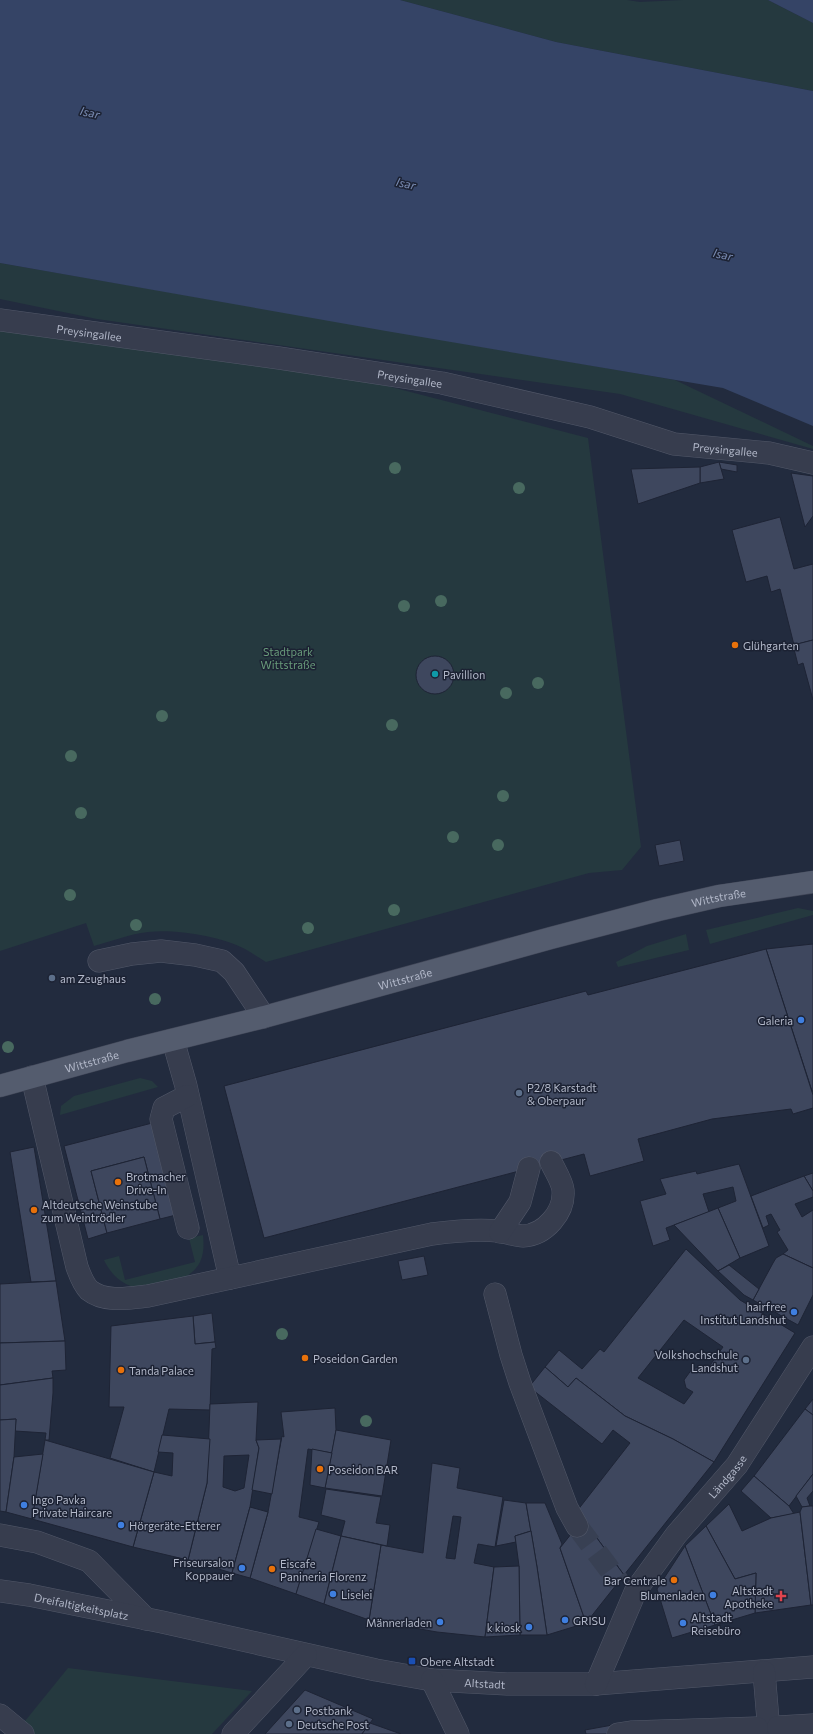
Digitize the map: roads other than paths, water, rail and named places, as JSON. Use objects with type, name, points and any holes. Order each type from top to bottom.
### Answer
[{"type":"main road","name":"Wittstraße","points":[[0,1086],[127,1051],[264,1017],[658,910],[719,896],[813,882]]},
{"type":"street","name":"Preysingallee","points":[[0,320],[442,382],[590,417],[674,444],[769,453],[813,463]]},
{"type":"street","points":[[99,961],[132,954],[161,951],[195,955],[222,961],[234,972],[264,1017]]},
{"type":"street","points":[[173,1040],[230,1278]]},
{"type":"street","points":[[32,1077],[77,1267],[89,1290],[100,1296],[121,1299],[148,1296],[432,1234],[471,1230],[500,1232],[522,1236],[548,1225],[558,1212],[561,1204],[562,1188],[559,1160]]},
{"type":"street","points":[[187,1096],[164,1108],[160,1119],[188,1228]]},
{"type":"street","points":[[500,1232],[520,1202],[522,1177]]},
{"type":"street","points":[[495,1294],[520,1383],[567,1508],[577,1526]]},
{"type":"street","name":"Ländgasse","points":[[596,1684],[625,1590],[676,1535],[737,1464],[813,1347]]},
{"type":"street","points":[[0,1535],[37,1542],[89,1561],[154,1621]]},
{"type":"street","name":"Dreifaltigkeitsplatz","points":[[0,1591],[29,1595],[154,1621]]},
{"type":"street","name":"Altstadt","points":[[154,1621],[306,1655],[432,1680],[507,1684],[596,1684],[813,1667]]},
{"type":"street","points":[[233,1734],[306,1655]]},
{"type":"street","points":[[764,1672],[769,1730]]},
{"type":"street","points":[[432,1680],[458,1734]]},
{"type":"street","points":[[0,1715],[24,1734]]},
{"type":"street","points":[[618,1734],[631,1732],[769,1730],[813,1725]]},
{"type":"water","name":"Isar","points":[[0,0],[400,0],[556,42],[813,91],[813,426],[723,388],[386,331],[0,263]]},
{"type":"water","points":[[768,0],[813,0],[813,23]]},
{"type":"tunnel","points":[[577,1526],[619,1582]]},
{"type":"place","name":"Glühgarten","points":[[735,645]]},
{"type":"place","name":"Pavillion","points":[[435,674]]},
{"type":"place","name":"am Zeughaus","points":[[52,978]]},
{"type":"place","name":"Galeria","points":[[801,1020]]},
{"type":"place","name":"P2/8 Karstadt & Oberpaur","points":[[519,1093]]},
{"type":"place","name":"Brotmacher Drive-In","points":[[118,1182]]},
{"type":"place","name":"Altdeutsche Weinstube zum Weintrödler","points":[[34,1210]]},
{"type":"place","name":"hairfree Institut Landshut","points":[[794,1312]]},
{"type":"place","name":"Poseidon Garden","points":[[305,1358]]},
{"type":"place","name":"Volkshochschule Landshut","points":[[746,1360]]},
{"type":"place","name":"Tanda Palace","points":[[121,1370]]},
{"type":"place","name":"Poseidon BAR","points":[[320,1469]]},
{"type":"place","name":"Ingo Pavka Private Haircare","points":[[24,1505]]},
{"type":"place","name":"Hörgeräte-Etterer","points":[[121,1525]]},
{"type":"place","name":"Friseursalon Koppauer","points":[[242,1568]]},
{"type":"place","name":"Eiscafe Panineria Florenz","points":[[272,1569]]},
{"type":"place","name":"Bar Centrale","points":[[674,1580]]},
{"type":"place","name":"Liselei","points":[[333,1594]]},
{"type":"place","name":"Blumenladen","points":[[713,1595]]},
{"type":"place","name":"Altstadt Apotheke","points":[[781,1596]]},
{"type":"place","name":"GRISU","points":[[565,1620]]},
{"type":"place","name":"Männerladen","points":[[440,1622]]},
{"type":"place","name":"Altstadt Reisebüro","points":[[683,1623]]},
{"type":"place","name":"k kiosk","points":[[529,1627]]},
{"type":"place","name":"Obere Altstadt","points":[[412,1661]]},
{"type":"place","name":"Postbank","points":[[297,1710]]},
{"type":"place","name":"Deutsche Post","points":[[289,1724]]},
{"type":"park label","name":"Stadtpark Wittstraße","points":[[288,657]]}]
